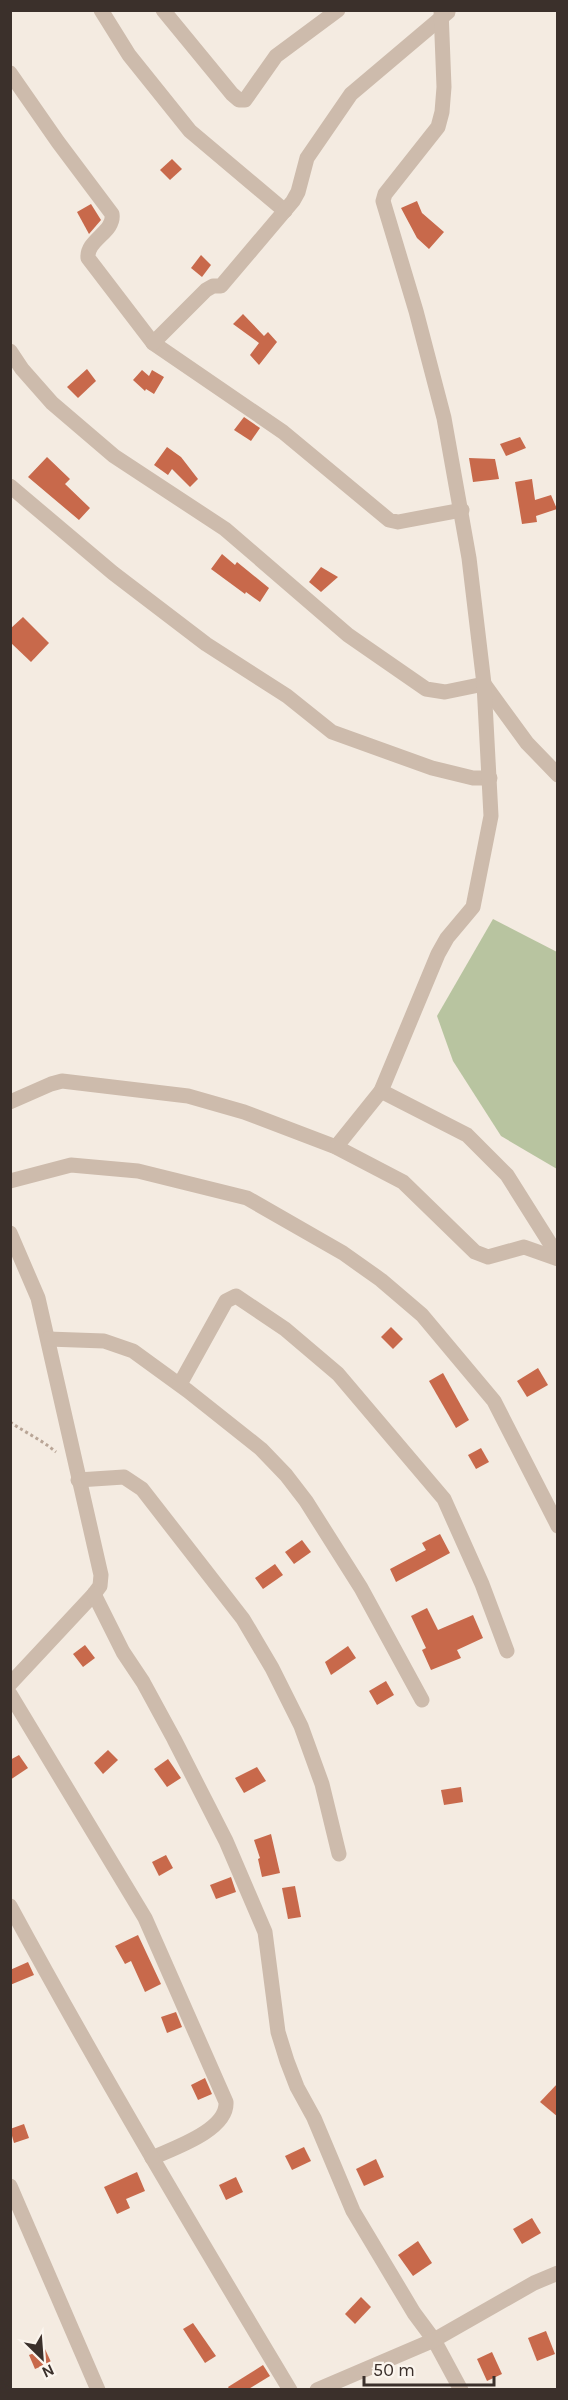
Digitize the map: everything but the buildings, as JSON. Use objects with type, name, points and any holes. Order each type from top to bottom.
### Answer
[{"type":"street","points":[[101,10],[129,55],[190,132],[285,212]]},
{"type":"street","points":[[163,10],[239,100],[245,100],[276,56],[338,10]]},
{"type":"street","points":[[153,343],[206,290],[213,286],[221,286],[285,212],[298,192],[307,158],[351,94],[445,12]]},
{"type":"street","points":[[336,1147],[381,1091],[438,954],[447,938],[473,907],[491,816],[484,684],[462,510],[444,418],[416,312],[382,201],[385,194],[438,128],[444,87],[445,12]]},
{"type":"street","points":[[10,73],[112,214],[111,223],[88,249],[88,258],[153,343],[283,432],[389,520],[398,522],[462,510]]},
{"type":"street","points":[[10,351],[22,369],[52,403],[114,456],[225,529],[348,636],[426,689],[445,692],[484,684]]},
{"type":"street","points":[[10,486],[113,573],[196,637],[287,696],[332,732],[432,768],[473,778],[490,778]]},
{"type":"street","points":[[484,684],[527,743],[558,775]]},
{"type":"street","points":[[10,1102],[62,1081],[172,1094],[244,1112],[336,1147],[403,1182],[475,1252],[482,1256],[488,1257],[524,1247],[558,1258]]},
{"type":"street","points":[[381,1091],[467,1135],[507,1175],[558,1258]]},
{"type":"street","points":[[10,1181],[71,1165],[138,1170],[247,1198],[343,1253],[381,1280],[422,1315],[494,1401],[558,1526]]},
{"type":"street","points":[[10,1233],[36,1288],[101,1575],[100,1586],[94,1594],[10,1684]]},
{"type":"street","points":[[180,1384],[226,1300],[231,1297],[236,1296],[285,1329],[338,1374],[448,1504],[507,1651]]},
{"type":"street","points":[[48,1339],[104,1341],[133,1351],[180,1384],[261,1449],[286,1475],[306,1501],[361,1588],[422,1700]]},
{"type":"street","points":[[77,1475],[124,1478],[142,1489],[243,1619],[301,1726],[322,1784],[339,1854]]},
{"type":"street","points":[[94,1594],[123,1652],[143,1682],[174,1739],[226,1841],[265,1932],[278,2032],[297,2087],[314,2118],[348,2200],[384,2264],[434,2340],[461,2390]]},
{"type":"street","points":[[10,1694],[145,1918],[226,2102],[226,2110],[222,2119],[197,2137],[152,2158]]},
{"type":"street","points":[[10,1906],[152,2158],[290,2390]]},
{"type":"street","points":[[10,2186],[16,2215],[98,2390]]},
{"type":"street","points":[[317,2390],[434,2340],[534,2283],[558,2273]]},
{"type":"path","points":[[10,1422],[29,1436],[44,1442],[77,1475]]},
{"type":"green space","points":[[493,919],[557,952],[557,1169],[501,1136],[453,1061],[437,1016]]}]
